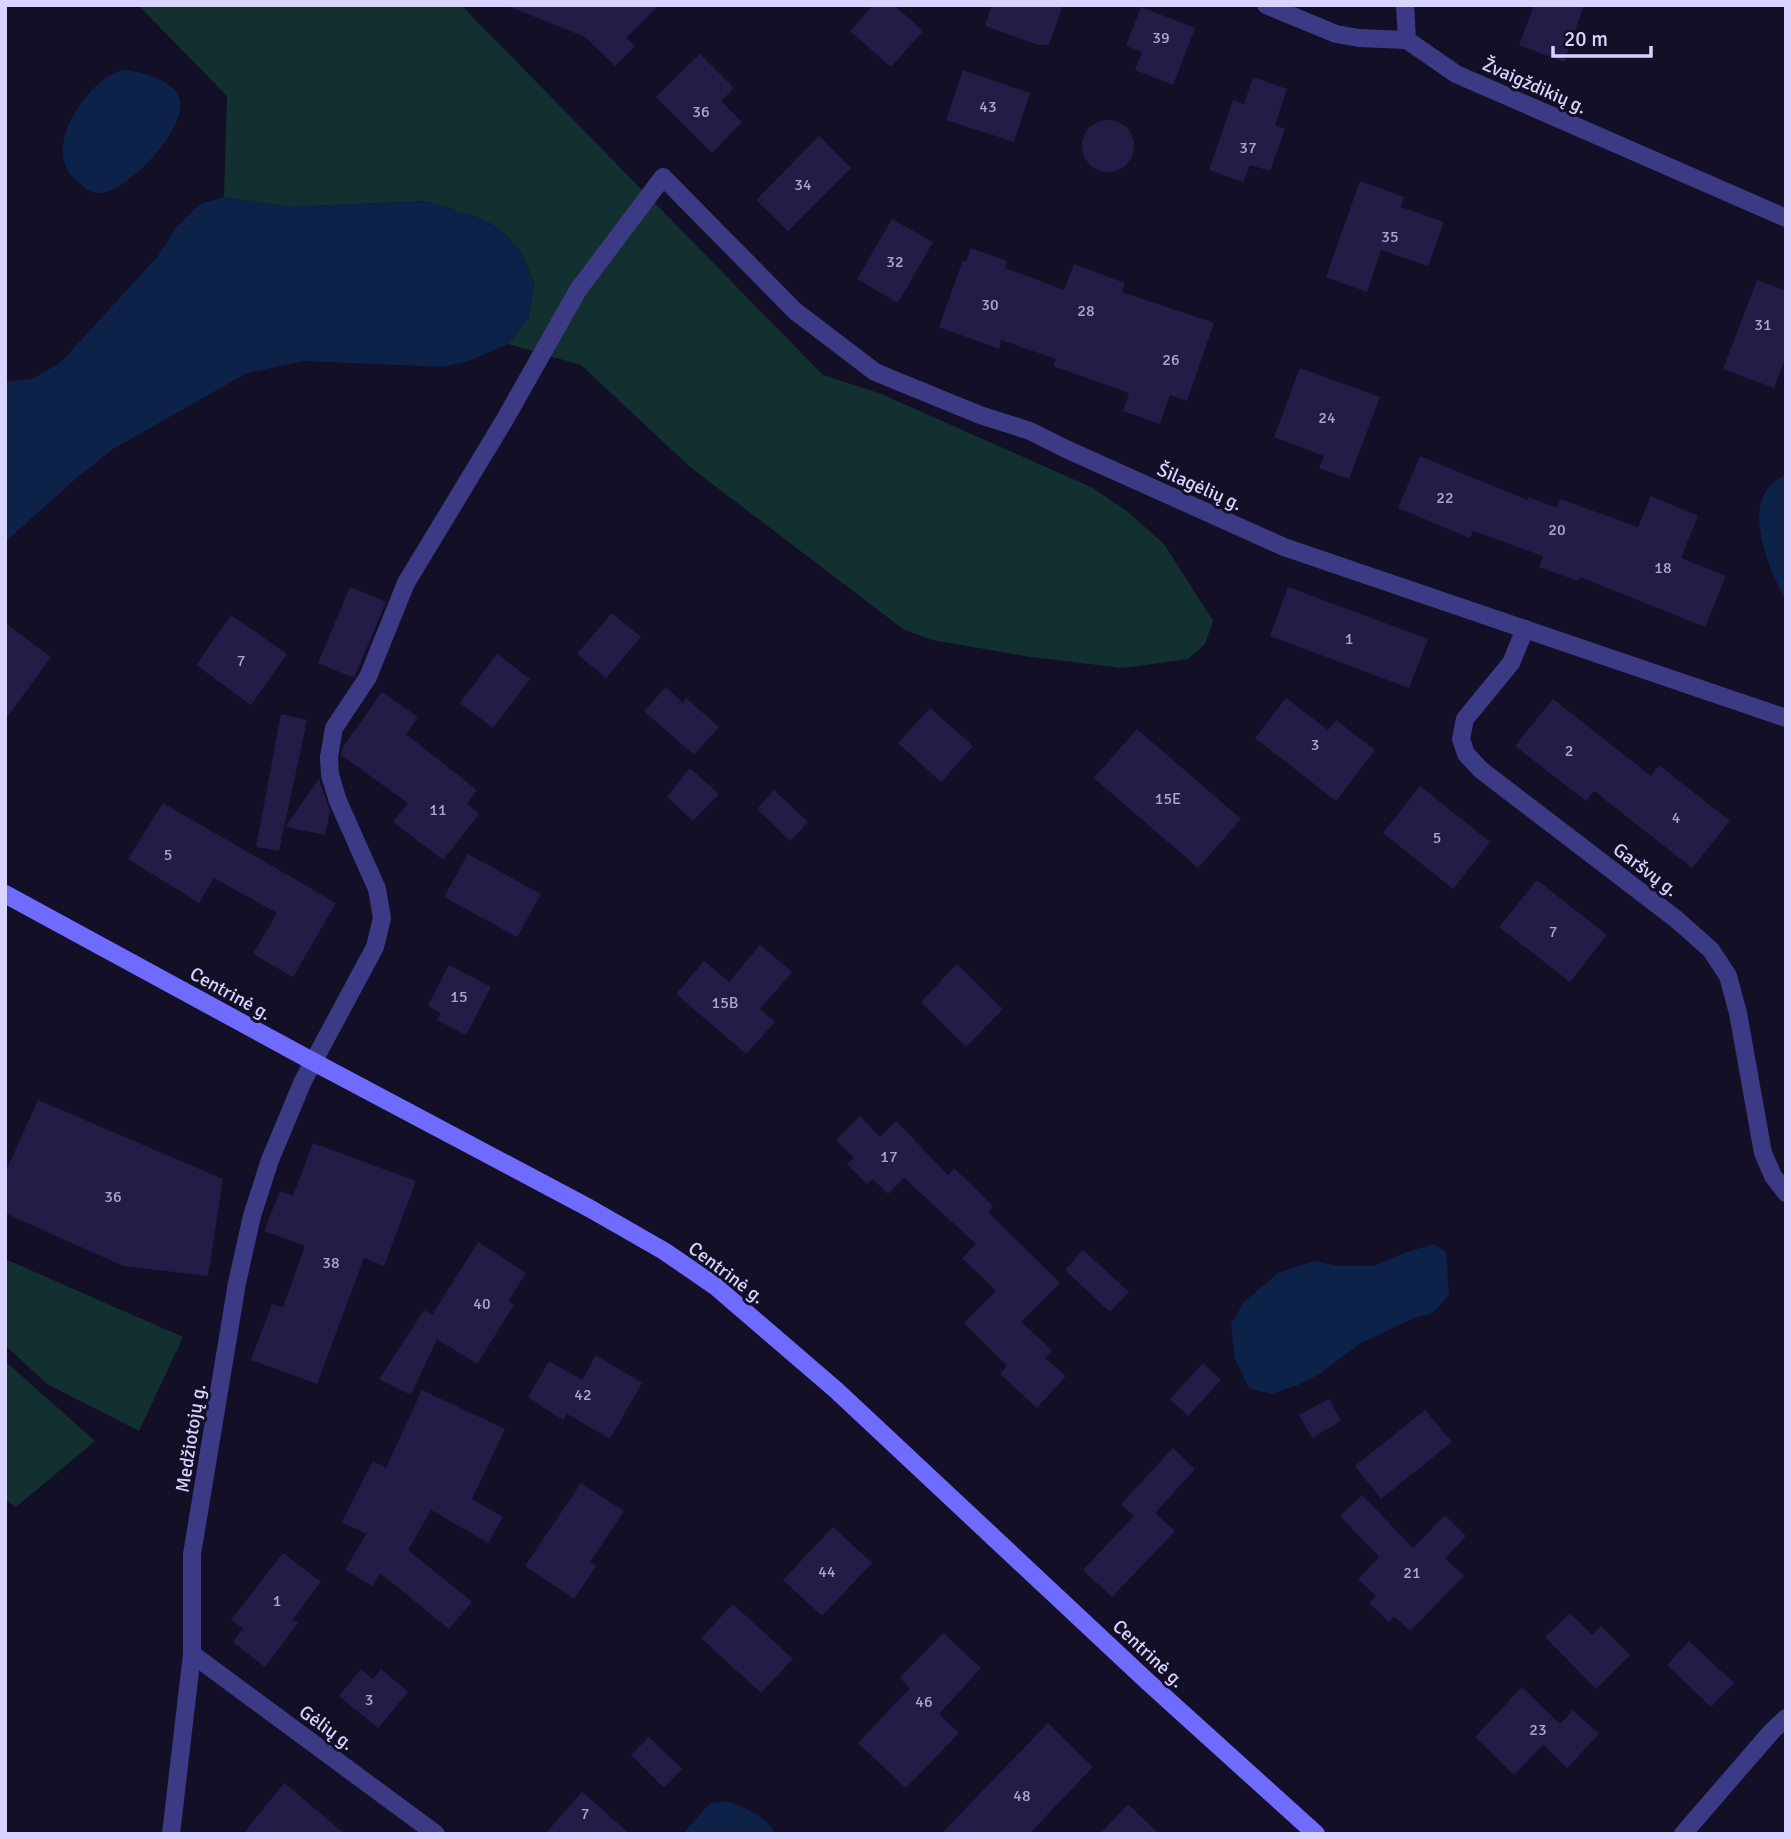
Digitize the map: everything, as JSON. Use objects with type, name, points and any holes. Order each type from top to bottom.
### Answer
[{"type":"main road","name":"Centrinė g.","points":[[5,894],[589,1208],[664,1251],[715,1286],[836,1390],[1315,1834]]},
{"type":"street","points":[[1266,5],[1336,34],[1407,40],[1405,5]]},
{"type":"street","name":"Žvaigždikių g.","points":[[1407,40],[1456,74],[1786,218]]},
{"type":"street","name":"Šilagėlių g.","points":[[663,177],[794,311],[875,372],[980,415],[1030,431],[1284,547],[1786,718]]},
{"type":"street","name":"Medžiotojų g.","points":[[171,1834],[192,1654],[192,1554],[237,1283],[252,1216],[270,1160],[312,1061],[375,947],[382,918],[377,889],[338,802],[330,775],[329,757],[334,727],[368,677],[406,583],[504,421],[578,290],[663,177]]},
{"type":"street","name":"Garšvų g.","points":[[1525,629],[1511,663],[1465,719],[1461,739],[1466,754],[1481,769],[1676,919],[1711,950],[1728,976],[1738,1013],[1763,1153],[1773,1176],[1786,1193]]},
{"type":"street","name":"Gėlių g.","points":[[192,1654],[436,1834]]},
{"type":"street","points":[[1683,1834],[1786,1718]]},
{"type":"green space","points":[[138,5],[461,5],[823,375],[879,393],[1093,488],[1128,512],[1164,544],[1213,621],[1205,644],[1188,659],[1123,668],[1031,657],[932,640],[903,629],[690,467],[581,365],[508,344],[528,319],[534,285],[524,257],[507,235],[485,220],[428,201],[288,207],[224,197],[227,96]]},
{"type":"green space","points":[[5,1259],[183,1337],[139,1431],[47,1384],[5,1345]]},
{"type":"green space","points":[[5,1361],[95,1441],[16,1507],[5,1500]]},
{"type":"water","points":[[121,70],[146,74],[164,82],[177,93],[180,112],[164,143],[137,173],[108,191],[96,193],[81,185],[66,167],[64,142],[73,116],[89,93],[103,80]]},
{"type":"water","points":[[224,197],[288,207],[428,201],[485,220],[507,235],[524,257],[534,286],[528,319],[508,344],[471,360],[443,367],[304,361],[247,373],[113,449],[5,542],[5,382],[32,379],[61,362],[158,256],[176,228],[200,204]]},
{"type":"water","points":[[1786,475],[1786,599],[1768,562],[1759,519],[1760,505],[1765,493],[1773,483]]},
{"type":"water","points":[[1434,1244],[1446,1252],[1449,1295],[1433,1313],[1414,1318],[1361,1343],[1318,1375],[1298,1385],[1271,1394],[1249,1388],[1235,1359],[1231,1324],[1244,1302],[1278,1273],[1313,1261],[1339,1266],[1374,1266]]},
{"type":"water","points":[[725,1801],[761,1818],[775,1834],[683,1834],[709,1804]]},
{"type":"building","points":[[510,5],[659,5],[626,38],[635,46],[615,66],[585,37]]},
{"type":"building","points":[[873,5],[894,5],[923,31],[891,67],[850,31]]},
{"type":"building","points":[[992,5],[1063,5],[1049,45],[1038,45],[985,26]]},
{"type":"building","points":[[1534,5],[1584,5],[1564,62],[1519,45]]},
{"type":"building","points":[[1141,7],[1195,28],[1173,85],[1135,70],[1142,52],[1126,46]]},
{"type":"building","points":[[700,54],[734,88],[721,101],[742,122],[712,153],[656,97]]},
{"type":"building","points":[[963,70],[1030,93],[1014,142],[946,120]]},
{"type":"building","points":[[1253,77],[1287,89],[1275,125],[1285,129],[1270,171],[1250,165],[1243,182],[1209,170],[1233,100],[1244,104]]},
{"type":"building","points":[[1108,120],[1118,122],[1126,128],[1132,136],[1132,156],[1126,164],[1118,170],[1108,172],[1098,170],[1090,164],[1084,156],[1082,146],[1084,136],[1090,128],[1098,122]]},
{"type":"building","points":[[819,136],[851,168],[788,231],[756,200]]},
{"type":"building","points":[[1360,181],[1404,197],[1401,207],[1444,222],[1428,266],[1381,250],[1367,292],[1326,277]]},
{"type":"building","points":[[892,219],[933,242],[898,303],[857,279]]},
{"type":"building","points":[[971,248],[1007,261],[1005,268],[1064,290],[1074,264],[1125,283],[1122,292],[1214,323],[1187,401],[1170,395],[1160,424],[1123,411],[1129,393],[1053,366],[1056,359],[1001,340],[999,349],[939,327],[963,260],[966,262]]},
{"type":"building","points":[[1757,280],[1786,291],[1786,357],[1774,388],[1723,369]]},
{"type":"building","points":[[1300,368],[1380,397],[1349,479],[1319,468],[1324,456],[1274,437]]},
{"type":"building","points":[[1420,456],[1527,500],[1528,497],[1557,508],[1560,499],[1638,527],[1651,496],[1698,516],[1681,558],[1726,576],[1705,627],[1580,577],[1578,581],[1539,567],[1543,556],[1473,531],[1470,538],[1398,508]]},
{"type":"building","points":[[350,587],[386,602],[354,678],[318,663]]},
{"type":"building","points":[[1288,587],[1428,639],[1409,688],[1270,636]]},
{"type":"building","points":[[612,613],[641,637],[606,678],[577,654]]},
{"type":"building","points":[[231,615],[287,654],[251,705],[196,665]]},
{"type":"building","points":[[5,623],[51,657],[5,720]]},
{"type":"building","points":[[497,654],[530,679],[493,728],[460,703]]},
{"type":"building","points":[[666,687],[683,703],[686,698],[719,727],[694,755],[644,711]]},
{"type":"building","points":[[382,692],[418,717],[406,734],[477,790],[467,804],[479,814],[443,860],[393,822],[408,803],[341,755],[342,748]]},
{"type":"building","points":[[1286,698],[1328,730],[1336,720],[1375,750],[1336,801],[1255,738]]},
{"type":"building","points":[[1553,699],[1651,776],[1659,765],[1730,821],[1692,868],[1594,791],[1586,801],[1515,746]]},
{"type":"building","points":[[930,708],[973,746],[941,782],[898,743]]},
{"type":"building","points":[[281,714],[307,720],[279,851],[256,847]]},
{"type":"building","points":[[1137,729],[1241,819],[1198,868],[1094,778]]},
{"type":"building","points":[[690,768],[719,794],[693,821],[667,797]]},
{"type":"building","points":[[319,779],[330,811],[325,835],[285,827]]},
{"type":"building","points":[[1420,786],[1490,842],[1453,889],[1383,833]]},
{"type":"building","points":[[774,790],[808,822],[790,841],[757,809]]},
{"type":"building","points":[[163,803],[336,903],[293,977],[253,954],[277,913],[214,878],[199,903],[128,859]]},
{"type":"building","points":[[468,854],[541,894],[517,937],[444,897]]},
{"type":"building","points":[[1537,880],[1607,935],[1570,982],[1499,927]]},
{"type":"building","points":[[760,945],[792,972],[760,1009],[775,1022],[746,1054],[676,994],[704,961],[729,982]]},
{"type":"building","points":[[957,964],[1003,1009],[966,1047],[921,1002]]},
{"type":"building","points":[[449,965],[491,987],[466,1035],[437,1020],[441,1013],[428,1006]]},
{"type":"building","points":[[38,1100],[223,1179],[208,1276],[123,1266],[5,1213],[5,1173]]},
{"type":"building","points":[[860,1116],[880,1137],[896,1121],[948,1175],[954,1168],[993,1206],[988,1212],[1060,1283],[1021,1322],[1052,1350],[1045,1358],[1066,1376],[1037,1408],[1000,1374],[1007,1366],[964,1323],[996,1291],[962,1258],[976,1244],[904,1178],[888,1194],[873,1179],[867,1184],[847,1164],[854,1158],[836,1140]]},
{"type":"building","points":[[313,1143],[416,1181],[384,1266],[364,1258],[317,1384],[251,1360],[272,1304],[283,1307],[305,1246],[264,1231],[280,1191],[293,1196]]},
{"type":"building","points":[[478,1242],[526,1273],[508,1301],[514,1305],[477,1364],[437,1339],[411,1395],[379,1379],[424,1310],[432,1315]]},
{"type":"building","points":[[1083,1250],[1129,1292],[1110,1312],[1065,1270]]},
{"type":"building","points":[[596,1355],[642,1383],[610,1439],[567,1414],[563,1420],[528,1397],[549,1361],[582,1380]]},
{"type":"building","points":[[1203,1363],[1221,1380],[1188,1416],[1170,1399]]},
{"type":"building","points":[[422,1390],[505,1429],[472,1499],[503,1517],[488,1543],[431,1510],[408,1550],[472,1602],[449,1629],[380,1573],[373,1586],[345,1570],[366,1534],[342,1522],[373,1461],[386,1468]]},
{"type":"building","points":[[1329,1399],[1341,1421],[1312,1438],[1299,1415]]},
{"type":"building","points":[[1425,1410],[1452,1442],[1381,1499],[1355,1466]]},
{"type":"building","points":[[1173,1448],[1195,1469],[1155,1513],[1175,1531],[1112,1597],[1083,1570],[1134,1516],[1121,1504]]},
{"type":"building","points":[[581,1483],[624,1511],[590,1562],[596,1566],[574,1599],[525,1566]]},
{"type":"building","points":[[1362,1495],[1413,1548],[1445,1515],[1466,1536],[1445,1558],[1464,1576],[1410,1631],[1394,1616],[1389,1622],[1369,1603],[1376,1596],[1358,1579],[1379,1557],[1340,1516]]},
{"type":"building","points":[[833,1527],[872,1563],[822,1616],[783,1580]]},
{"type":"building","points":[[283,1553],[321,1582],[293,1619],[298,1623],[265,1667],[233,1642],[243,1628],[231,1620]]},
{"type":"building","points":[[733,1604],[793,1659],[761,1693],[701,1638]]},
{"type":"building","points":[[1570,1613],[1592,1635],[1601,1626],[1630,1655],[1596,1689],[1545,1637]]},
{"type":"building","points":[[943,1633],[981,1668],[939,1714],[959,1733],[906,1788],[858,1743],[910,1688],[900,1678]]},
{"type":"building","points":[[1689,1641],[1734,1683],[1711,1707],[1667,1665]]},
{"type":"building","points":[[361,1669],[373,1679],[381,1669],[408,1692],[378,1728],[339,1696]]},
{"type":"building","points":[[1522,1687],[1560,1724],[1573,1710],[1599,1734],[1567,1768],[1543,1745],[1514,1775],[1475,1737]]},
{"type":"building","points":[[1048,1723],[1093,1767],[1029,1834],[941,1834]]},
{"type":"building","points":[[649,1737],[682,1769],[664,1788],[631,1755]]},
{"type":"building","points":[[284,1783],[345,1834],[243,1834]]},
{"type":"building","points":[[582,1792],[630,1834],[545,1834]]},
{"type":"building","points":[[1128,1804],[1159,1834],[1100,1834]]}]
